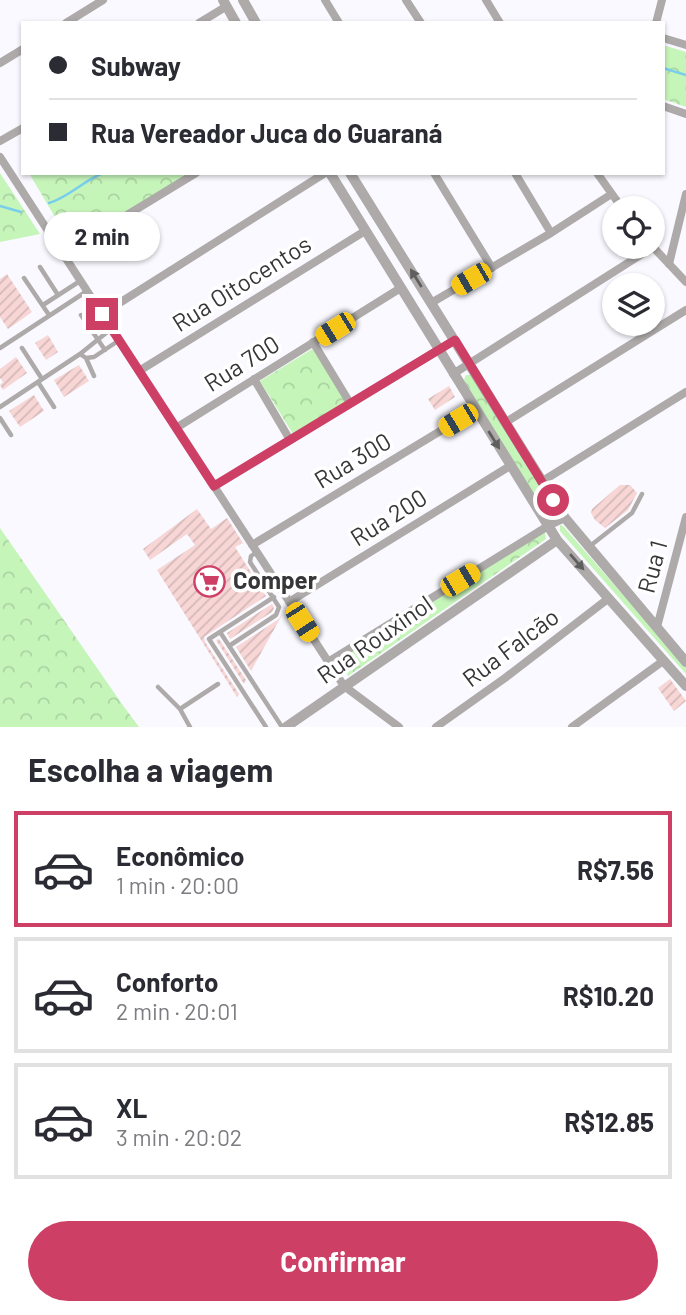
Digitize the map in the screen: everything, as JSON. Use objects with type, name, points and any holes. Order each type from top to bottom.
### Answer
[{"type":"street","points":[[69,21],[103,0]]},
{"type":"street","points":[[243,0],[256,21]]},
{"type":"street","points":[[325,0],[338,21]]},
{"type":"street","points":[[407,0],[420,21]]},
{"type":"street","points":[[486,0],[499,21]]},
{"type":"street","points":[[657,21],[662,0]]},
{"type":"street","points":[[202,21],[225,3],[235,21]]},
{"type":"street","points":[[665,39],[686,45]]},
{"type":"street","points":[[0,64],[21,51]]},
{"type":"street","points":[[665,107],[686,114]]},
{"type":"street","points":[[0,141],[21,129]]},
{"type":"street","points":[[0,157],[344,687],[400,727]]},
{"type":"street","points":[[63,254],[193,175]]},
{"type":"street","points":[[102,314],[324,175]]},
{"type":"street","points":[[328,175],[557,540],[686,686]]},
{"type":"street","points":[[351,175],[565,518],[686,662]]},
{"type":"street","points":[[435,175],[492,268]]},
{"type":"street","points":[[516,175],[551,233]]},
{"type":"street","points":[[431,303],[551,233],[610,194],[598,175]]},
{"type":"street","points":[[669,264],[686,194]]},
{"type":"street","name":"Rua Oitocentos","points":[[139,370],[365,231]]},
{"type":"street","points":[[453,374],[634,259]]},
{"type":"street","points":[[664,259],[686,282]]},
{"type":"street","name":"Rua 700","points":[[176,428],[400,289]]},
{"type":"street","points":[[506,422],[686,310]]},
{"type":"street","points":[[214,486],[455,340]]},
{"type":"street","points":[[313,342],[351,403]]},
{"type":"street","points":[[254,379],[290,440]]},
{"type":"street","points":[[541,482],[686,392]]},
{"type":"street","name":"Rua 300","points":[[254,548],[475,410]]},
{"type":"street","name":"Rua 200","points":[[289,602],[510,466]]},
{"type":"street","name":"Rua 1","points":[[657,627],[686,517]]},
{"type":"street","points":[[328,662],[565,518]]},
{"type":"street","name":"Rua Rouxinol","points":[[284,727],[557,540]]},
{"type":"street","name":"Rua Falcão","points":[[436,727],[609,598]]},
{"type":"street","points":[[572,727],[663,661]]},
{"type":"lane","points":[[40,267],[58,295]]},
{"type":"lane","points":[[24,278],[50,315]]},
{"type":"lane","points":[[43,305],[80,281]]},
{"type":"lane","points":[[0,340],[2,347],[87,291]]},
{"type":"lane","points":[[81,316],[105,350]]},
{"type":"lane","points":[[0,407],[80,354],[111,329]]},
{"type":"lane","points":[[86,358],[94,357],[119,341]]},
{"type":"lane","points":[[22,348],[54,407]]},
{"type":"lane","points":[[80,354],[86,358],[94,376]]},
{"type":"lane","points":[[0,418],[11,435]]},
{"type":"lane","points":[[589,547],[632,513],[642,494]]},
{"type":"lane","points":[[229,646],[276,615],[279,607],[250,562],[254,548]]},
{"type":"lane","points":[[266,727],[209,639],[274,597]]},
{"type":"lane","points":[[220,632],[284,727]]},
{"type":"lane","points":[[180,709],[218,684]]},
{"type":"lane","points":[[158,687],[180,709],[190,727]]},
{"type":"green space","points":[[665,46],[686,52],[686,107],[665,100]]},
{"type":"green space","points":[[0,173],[40,234],[0,242]]},
{"type":"green space","points":[[30,175],[188,175],[72,246]]},
{"type":"green space","points":[[314,348],[346,401],[293,434],[260,381]]},
{"type":"green space","points":[[466,375],[470,375],[484,390],[557,518],[550,522],[464,380]]},
{"type":"green space","points":[[560,525],[686,667],[686,674],[560,531]]},
{"type":"green space","points":[[0,528],[122,704],[139,727],[0,727]]},
{"type":"green space","points":[[545,532],[546,539],[348,676],[337,660]]},
{"type":"building","points":[[7,274],[32,312],[8,329],[0,317],[0,279]]},
{"type":"building","points":[[48,335],[58,352],[46,360],[35,343]]},
{"type":"building","points":[[16,357],[27,373],[3,390],[0,385],[3,382],[0,369]]},
{"type":"building","points":[[79,365],[89,381],[64,397],[54,380]]},
{"type":"building","points":[[449,386],[455,397],[435,410],[428,399]]},
{"type":"building","points":[[34,395],[44,411],[20,427],[9,411]]},
{"type":"building","points":[[620,485],[630,485],[637,493],[628,510],[605,528],[595,520],[592,509]]},
{"type":"building","name":"Comper","points":[[197,509],[211,529],[227,518],[243,543],[235,547],[266,596],[204,637],[239,694],[237,697],[157,570],[195,545],[187,534],[150,560],[143,549]]},
{"type":"building","points":[[272,604],[272,612],[230,639],[227,633]]},
{"type":"building","points":[[282,614],[251,671],[236,647],[279,619]]},
{"type":"building","points":[[219,639],[246,680],[244,684],[216,640]]},
{"type":"building","points":[[670,679],[686,701],[674,711],[658,688]]},
{"type":"waterway","points":[[665,69],[686,75]]},
{"type":"waterway","points":[[49,203],[99,175]]},
{"type":"waterway","points":[[0,206],[21,212]]},
{"type":"place","name":"Comper","points":[[210,581]]},
{"type":"route","points":[[102,314],[214,486],[455,340],[553,500]]}]
